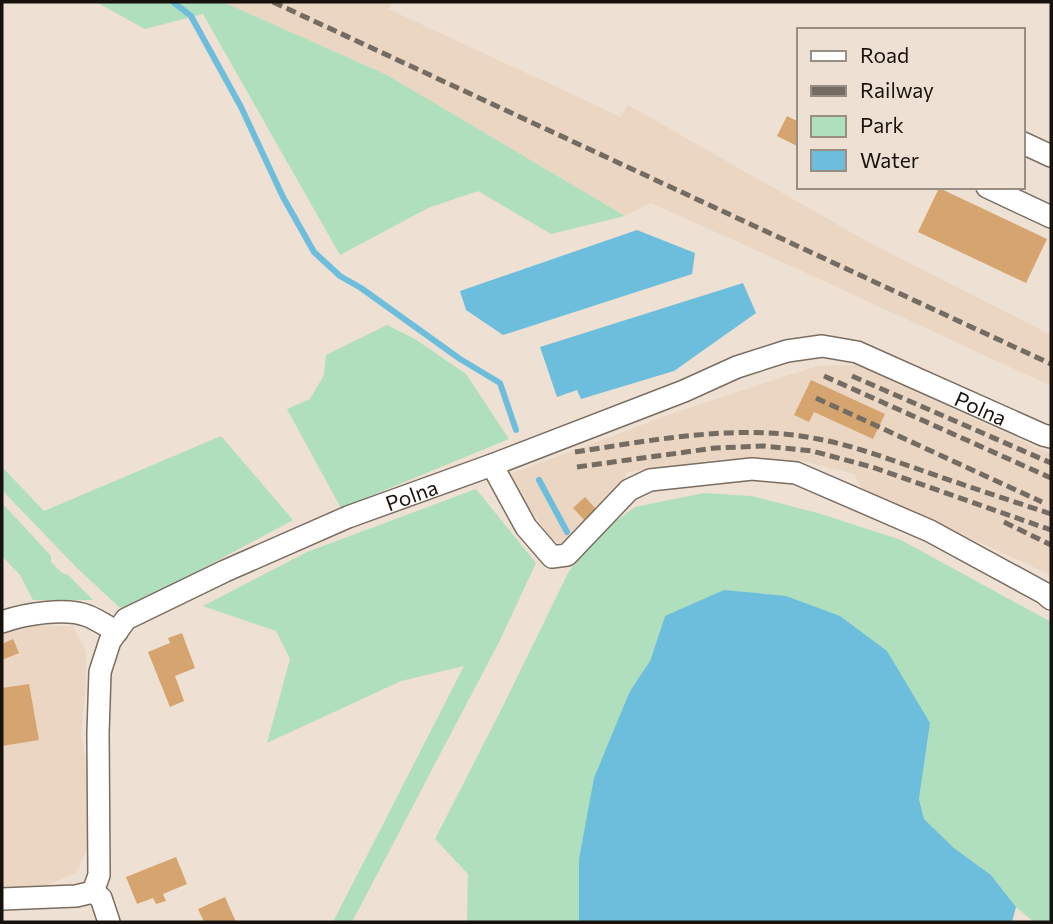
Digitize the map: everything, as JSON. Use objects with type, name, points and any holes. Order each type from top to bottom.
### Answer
[{"type":"street","points":[[1025,144],[1051,156]]},
{"type":"street","points":[[991,189],[1051,217]]},
{"type":"street","name":"Polna","points":[[93,892],[99,875],[100,672],[110,641],[127,619],[225,571],[348,517],[684,391],[737,367],[787,351],[822,346],[857,352],[1043,435],[1051,436]]},
{"type":"street","points":[[492,465],[526,527],[552,557],[567,555],[629,490],[650,480],[752,469],[796,473],[918,526],[1051,599]]},
{"type":"street","points":[[2,622],[15,617],[67,611],[86,615],[117,632]]},
{"type":"street","points":[[2,899],[93,892],[101,898],[109,922]]},
{"type":"shaded area","points":[[223,2],[393,2],[389,9],[386,8],[621,117],[628,105],[868,242],[1051,335],[1051,386],[651,203],[625,216],[387,75]]},
{"type":"shaded area","points":[[857,365],[1051,454],[1051,575],[861,488],[854,474],[807,462],[712,460],[627,472],[615,496],[572,540],[560,543],[550,538],[508,475],[671,414],[817,366]]},
{"type":"shaded area","points":[[27,626],[73,626],[86,652],[81,735],[90,781],[89,845],[76,873],[47,885],[2,889],[2,633]]},
{"type":"green space","points":[[96,2],[223,2],[387,75],[625,216],[551,234],[478,191],[428,208],[340,255],[203,14],[145,29]]},
{"type":"green space","points":[[387,325],[415,339],[466,374],[509,439],[341,508],[287,409],[310,399],[324,375],[326,355]]},
{"type":"green space","points":[[221,436],[293,520],[129,608],[119,607],[76,567],[2,490],[2,467],[44,511]]},
{"type":"green space","points":[[476,489],[536,563],[499,642],[352,922],[333,922],[464,666],[401,681],[267,743],[290,659],[276,631],[203,606],[307,552]]},
{"type":"green space","points":[[704,493],[752,496],[821,514],[901,540],[1051,622],[1051,922],[1034,922],[1016,907],[991,875],[954,848],[924,819],[919,799],[930,723],[665,616],[650,661],[630,691],[579,859],[579,922],[467,922],[468,874],[435,839],[568,573],[594,537],[635,507]]},
{"type":"green space","points":[[2,503],[51,556],[51,562],[93,600],[33,600],[20,575],[2,556]]},
{"type":"water","points":[[637,230],[695,253],[692,274],[503,335],[466,310],[460,291]]},
{"type":"water","points":[[743,283],[756,313],[674,371],[581,399],[577,390],[557,397],[540,347]]},
{"type":"water","points":[[724,590],[786,596],[840,616],[887,651],[930,723],[919,799],[924,819],[954,848],[991,875],[1016,907],[1012,922],[579,922],[579,859],[594,778],[630,691],[650,661],[665,616]]},
{"type":"building","points":[[787,116],[797,121],[797,146],[777,136]]},
{"type":"building","points":[[939,189],[941,189],[1047,239],[1026,283],[918,232]]},
{"type":"building","points":[[811,380],[885,414],[873,439],[814,412],[809,422],[794,415]]},
{"type":"building","points":[[585,497],[599,512],[587,523],[573,508]]},
{"type":"building","points":[[182,633],[195,668],[175,676],[184,701],[170,707],[148,652],[170,643],[168,638]]},
{"type":"building","points":[[13,639],[19,653],[2,660],[2,644]]},
{"type":"building","points":[[29,684],[39,740],[2,746],[2,688]]},
{"type":"building","points":[[176,857],[187,884],[163,894],[166,901],[156,904],[153,898],[137,904],[126,877]]},
{"type":"building","points":[[225,897],[236,922],[204,922],[198,909]]},
{"type":"waterway","points":[[173,2],[191,16],[241,107],[283,197],[314,252],[340,276],[460,359],[500,383],[516,430]]},
{"type":"waterway","points":[[539,480],[567,532]]},
{"type":"railway","points":[[273,2],[1051,364]]},
{"type":"railway","points":[[824,376],[1051,478]]},
{"type":"railway","points":[[852,376],[1051,463]]},
{"type":"railway","points":[[816,398],[1042,502]]},
{"type":"railway","points":[[575,452],[696,435],[788,434],[855,448],[1051,514]]},
{"type":"railway","points":[[577,467],[715,448],[764,446],[812,451],[872,467],[1051,530]]},
{"type":"railway","points":[[1004,522],[1051,545]]}]
